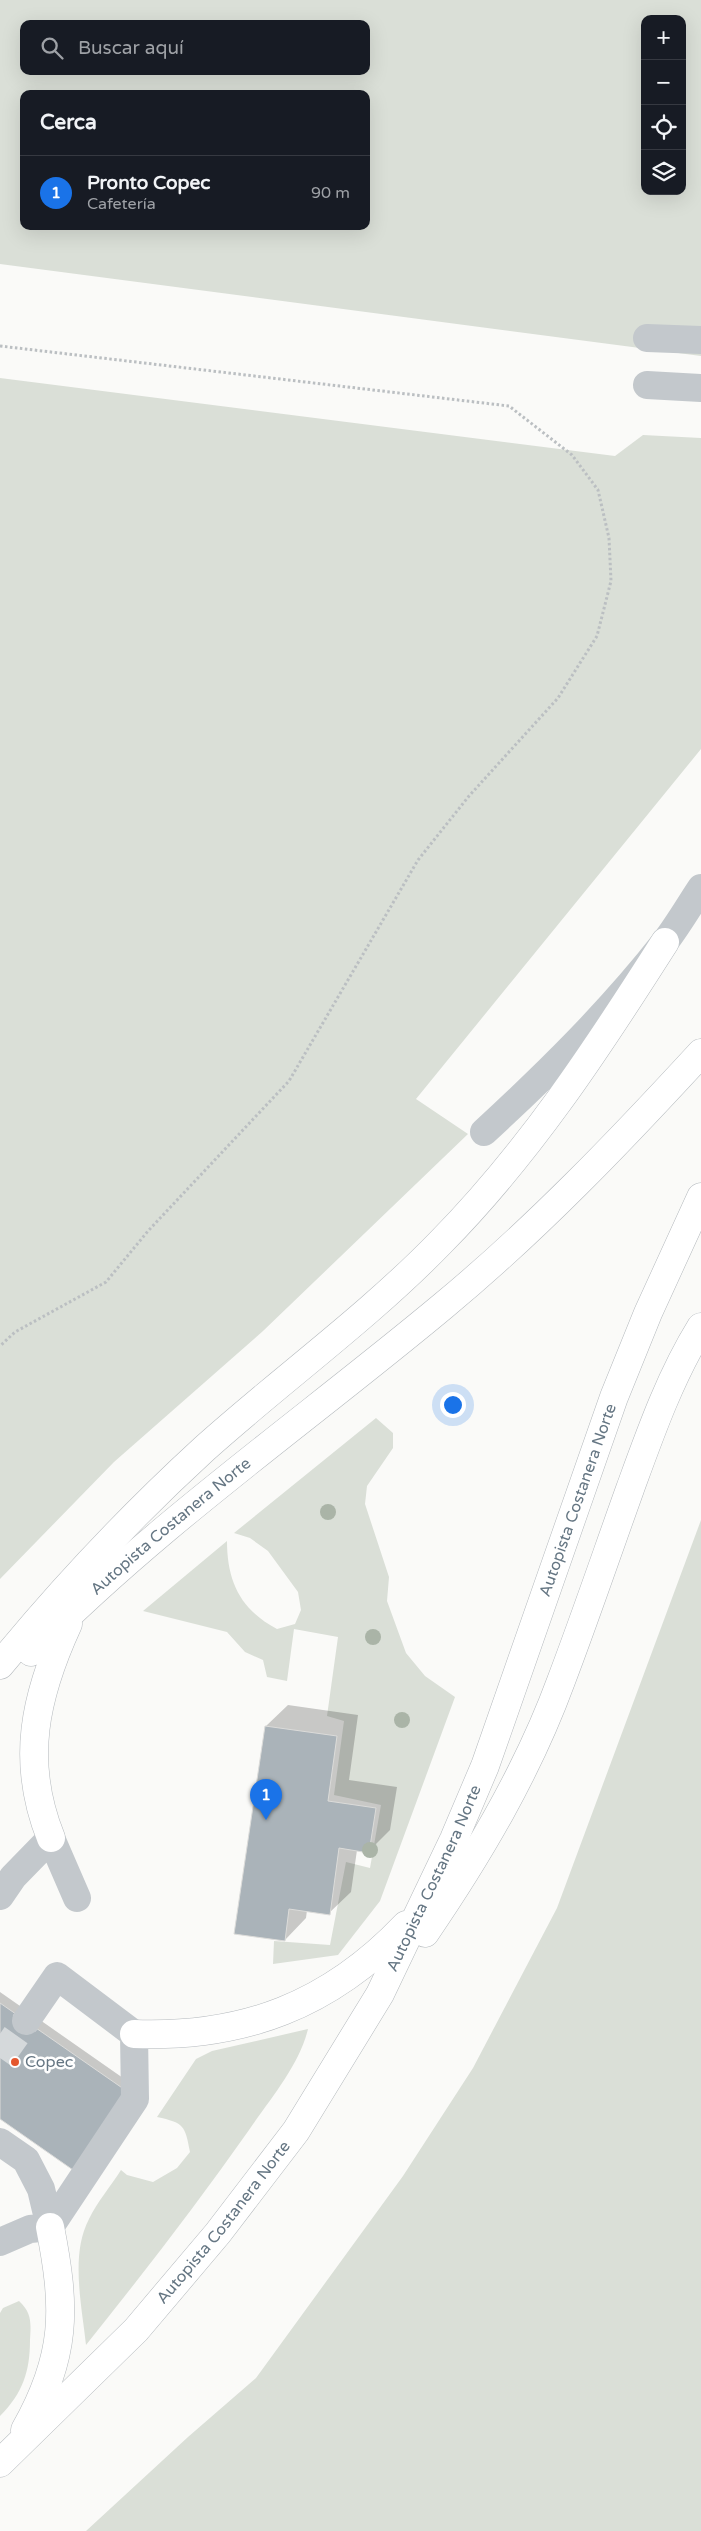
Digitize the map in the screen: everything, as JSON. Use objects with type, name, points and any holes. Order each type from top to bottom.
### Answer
[{"type":"highway","points":[[0,1665],[49,1606],[141,1510],[204,1450],[392,1288],[481,1200],[562,1099],[665,942]]},
{"type":"highway","name":"Autopista Costanera Norte","points":[[0,1683],[76,1606],[151,1540],[436,1312],[495,1262],[585,1176],[701,1053]]},
{"type":"highway","name":"Autopista Costanera Norte","points":[[2,2461],[136,2330],[218,2233],[296,2131],[380,1994],[421,1909],[485,1766],[614,1397],[648,1313],[701,1196]]},
{"type":"highway","points":[[380,1994],[449,1898],[496,1822],[535,1748],[561,1682],[644,1450],[672,1381],[701,1327]]},
{"type":"highway","points":[[51,1838],[41,1814],[36,1789],[36,1719],[41,1692],[52,1658],[76,1606]]},
{"type":"highway","points":[[134,2034],[193,2034],[252,2022],[283,2011],[334,1985],[370,1960],[421,1909]]},
{"type":"highway","points":[[2,2461],[22,2435],[37,2409],[55,2360],[60,2337],[60,2278],[50,2227]]},
{"type":"street","points":[[647,338],[701,340]]},
{"type":"street","points":[[647,385],[701,388]]},
{"type":"street","points":[[484,1132],[552,1068],[665,942],[701,888]]},
{"type":"street","points":[[0,1896],[13,1877],[51,1838],[77,1898]]},
{"type":"street","points":[[26,2021],[58,1976],[134,2034],[135,2099],[50,2227]]},
{"type":"street","points":[[0,2142],[26,2160],[41,2189],[50,2227]]},
{"type":"street","points":[[0,2242],[30,2229],[50,2227]]},
{"type":"path","points":[[0,346],[509,406],[572,456],[598,490],[609,538],[611,581],[597,636],[558,698],[469,796],[418,860],[289,1081],[148,1231],[106,1282],[15,1332],[0,1346]]},
{"type":"shaded area","points":[[0,0],[701,0],[701,356],[0,264]]},
{"type":"shaded area","points":[[0,378],[615,456],[643,435],[701,438],[701,749],[416,1099],[468,1134],[263,1331],[114,1462],[0,1579]]},
{"type":"shaded area","points":[[376,1418],[393,1433],[393,1448],[367,1486],[365,1504],[389,1577],[387,1601],[406,1653],[425,1676],[455,1697],[380,1901],[338,1955],[273,1964],[274,1941],[330,1945],[346,1862],[370,1868],[381,1805],[334,1795],[344,1721],[327,1716],[338,1637],[294,1629],[287,1681],[267,1677],[263,1660],[245,1652],[227,1632],[143,1611],[227,1541],[233,1582],[245,1604],[254,1613],[277,1629],[295,1624],[301,1610],[298,1592],[268,1551],[250,1538],[234,1533]]},
{"type":"shaded area","points":[[701,1520],[701,2531],[86,2531],[188,2437],[256,2378],[403,2176],[473,2068],[557,1908]]},
{"type":"shaded area","points":[[308,2029],[298,2056],[275,2094],[189,2212],[86,2345],[79,2281],[80,2248],[83,2233],[96,2206],[121,2170],[127,2175],[153,2182],[177,2168],[190,2152],[187,2136],[182,2127],[173,2121],[157,2117],[196,2059],[212,2051]]},
{"type":"shaded area","points":[[19,2301],[30,2319],[29,2362],[20,2390],[0,2416],[0,2313],[3,2308]]},
{"type":"building","points":[[265,1726],[337,1736],[328,1801],[376,1808],[369,1853],[339,1848],[330,1915],[289,1909],[285,1941],[234,1934]]},
{"type":"building","points":[[0,2003],[128,2092],[73,2170],[0,2119]]},
{"type":"tunnel","points":[[0,2058],[26,2021]]},
{"type":"place","name":"Pronto Copec","points":[[266,1820]]},
{"type":"place","name":"Copec","points":[[15,2062]]}]
